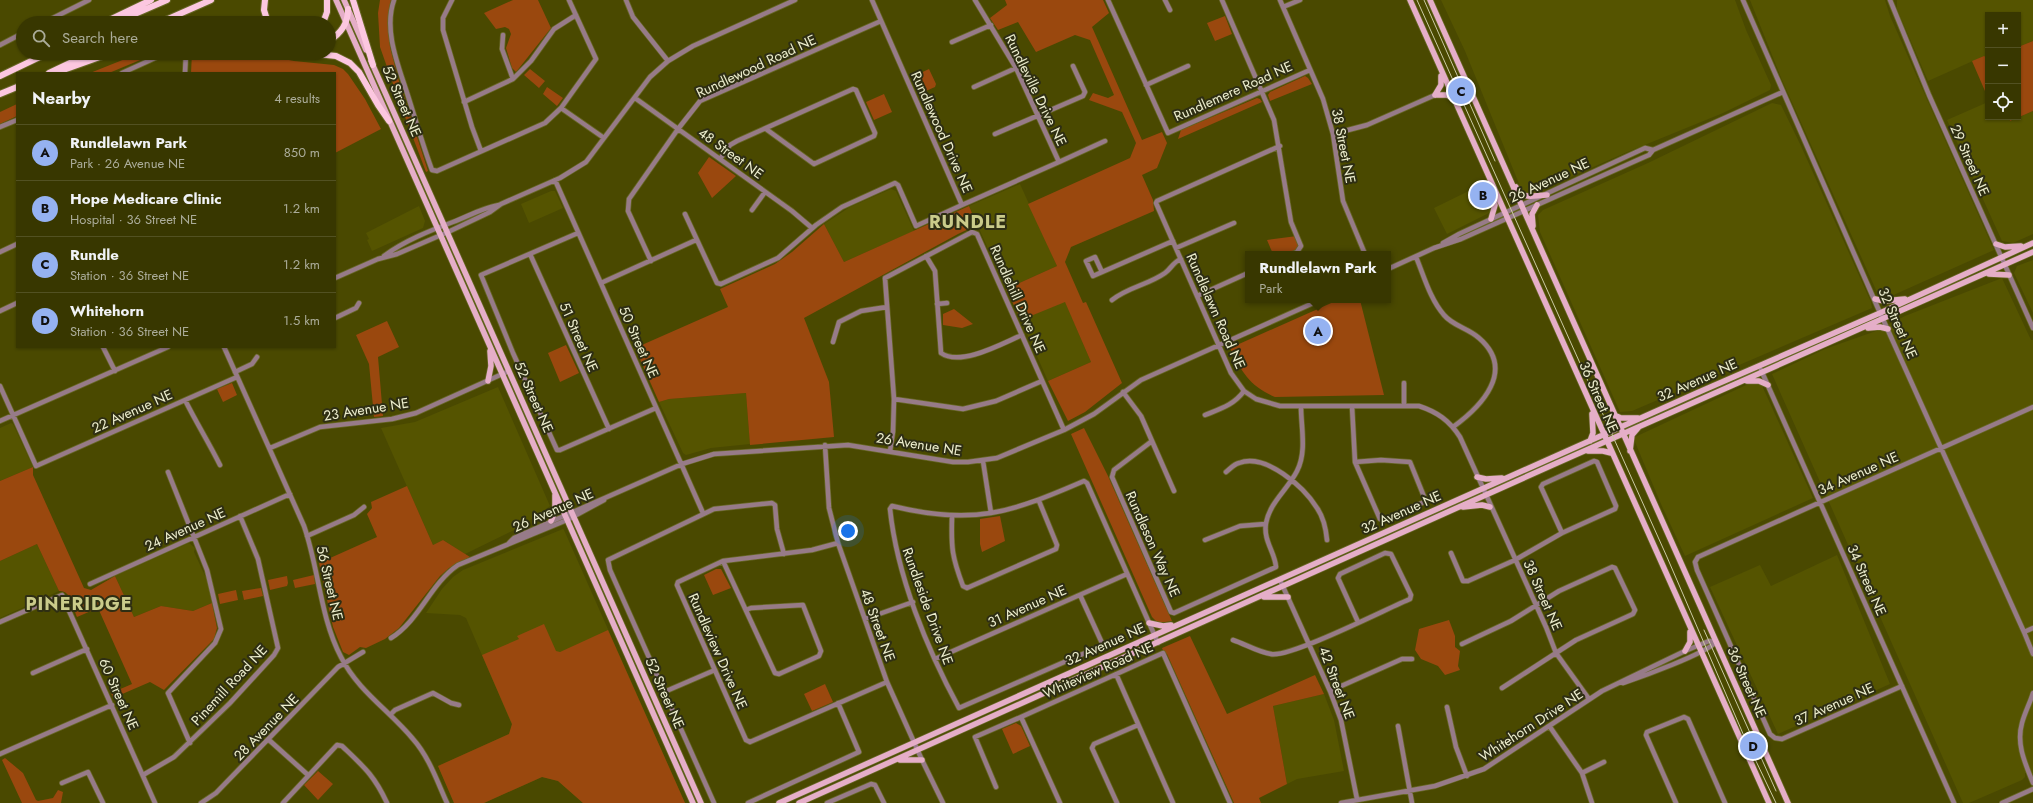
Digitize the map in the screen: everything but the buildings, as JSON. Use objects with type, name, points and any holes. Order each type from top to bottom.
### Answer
[{"type":"highway","points":[[118,16],[151,0]]},
{"type":"highway","points":[[130,16],[167,0]]},
{"type":"highway","points":[[175,16],[212,0]]},
{"type":"highway","points":[[265,0],[264,10],[266,16]]},
{"type":"highway","points":[[326,16],[327,0]]},
{"type":"highway","points":[[353,0],[373,65]]},
{"type":"highway","points":[[336,35],[346,22],[348,10]]},
{"type":"highway","points":[[336,56],[350,62],[359,72],[389,121]]},
{"type":"highway","points":[[0,76],[33,60]]},
{"type":"highway","points":[[51,72],[76,60]]},
{"type":"highway","points":[[58,72],[91,60]]},
{"type":"highway","points":[[0,94],[16,86]]},
{"type":"main road","name":"52 Street NE","points":[[336,0],[693,803]]},
{"type":"main road","name":"52 Street NE","points":[[344,0],[701,803]]},
{"type":"main road","name":"36 Street NE","points":[[1410,0],[1697,646],[1769,803]]},
{"type":"main road","name":"36 Street NE","points":[[1430,0],[1788,803]]},
{"type":"main road","points":[[1435,95],[1440,89],[1442,82],[1439,66]]},
{"type":"main road","points":[[1435,95],[1447,95],[1453,98]]},
{"type":"main road","points":[[1509,177],[1523,196],[1531,197],[1547,194]]},
{"type":"main road","points":[[1491,184],[1495,205],[1491,219]]},
{"type":"main road","points":[[1536,239],[1532,219],[1537,205]]},
{"type":"main road","name":"32 Avenue NE","points":[[779,803],[1640,418],[1880,313],[2033,243]]},
{"type":"main road","points":[[1996,244],[2005,247],[2025,246]]},
{"type":"main road","name":"32 Avenue NE","points":[[799,803],[1638,427],[1763,373],[2033,252]]},
{"type":"main road","points":[[1984,274],[1999,273],[2009,275]]},
{"type":"main road","points":[[1874,298],[1895,301],[1911,298]]},
{"type":"main road","points":[[1860,330],[1880,327],[1888,329]]},
{"type":"main road","points":[[488,381],[491,366],[489,345]]},
{"type":"main road","points":[[1741,382],[1759,381],[1768,385]]},
{"type":"main road","points":[[1590,441],[1593,433],[1592,409]]},
{"type":"main road","points":[[1614,415],[1621,418],[1640,418]]},
{"type":"main road","points":[[1630,451],[1632,435],[1638,427]]},
{"type":"main road","points":[[1583,452],[1603,451],[1611,453]]},
{"type":"main road","points":[[1477,477],[1486,479],[1508,478]]},
{"type":"main road","points":[[551,521],[555,512],[556,492]]},
{"type":"main road","points":[[1459,507],[1482,505],[1490,507]]},
{"type":"main road","points":[[1258,598],[1275,596],[1288,597]]},
{"type":"main road","points":[[1150,623],[1163,626],[1182,623]]},
{"type":"main road","points":[[1685,651],[1690,642],[1690,630]]},
{"type":"main road","points":[[892,762],[922,760]]},
{"type":"street","points":[[57,16],[89,0]]},
{"type":"street","points":[[394,0],[390,21],[392,40],[424,148],[432,170],[437,171],[544,123],[561,108],[596,59],[569,0]]},
{"type":"street","points":[[452,0],[443,18],[443,30],[464,102],[481,151]]},
{"type":"street","points":[[626,0],[634,16],[668,61]]},
{"type":"street","points":[[336,278],[382,257],[395,248],[437,228],[487,207],[501,204],[575,170],[586,162],[650,77],[668,61],[693,46],[795,0]]},
{"type":"street","name":"Rundlewood Drive NE","points":[[696,240],[717,283],[721,284],[778,258],[812,228],[842,207],[895,183],[898,185],[916,226],[962,205],[872,0]]},
{"type":"street","name":"Rundleville Drive NE","points":[[962,205],[1059,162],[1016,68],[975,0]]},
{"type":"street","name":"Rundlemere Road NE","points":[[1108,0],[1168,133],[1310,70]]},
{"type":"street","points":[[1165,0],[1170,10]]},
{"type":"street","points":[[1222,0],[1274,120],[1280,146],[1291,222],[1301,246],[1298,251]]},
{"type":"street","name":"38 Street NE","points":[[1280,0],[1323,99],[1333,134],[1343,201],[1364,251]]},
{"type":"street","points":[[1283,7],[1300,0]]},
{"type":"street","name":"32 Street NE","points":[[1743,0],[1880,313],[2033,654]]},
{"type":"street","name":"29 Street NE","points":[[1890,0],[1929,95],[2033,328]]},
{"type":"street","points":[[464,102],[513,79],[531,61],[554,29],[576,15]]},
{"type":"street","name":"Rundlewood Road NE","points":[[651,261],[628,211],[628,199],[700,101],[881,21]]},
{"type":"street","points":[[952,42],[991,25]]},
{"type":"street","points":[[503,35],[502,49],[513,79]]},
{"type":"street","points":[[1,43],[16,36]]},
{"type":"street","points":[[125,72],[151,60]]},
{"type":"street","points":[[185,72],[186,60]]},
{"type":"street","points":[[995,134],[1083,96],[1084,92],[1073,66]]},
{"type":"street","points":[[1146,85],[1188,66]]},
{"type":"street","points":[[974,87],[1016,68]]},
{"type":"street","points":[[720,159],[730,145],[853,89],[856,90],[875,133],[874,136],[814,164],[766,129]]},
{"type":"street","name":"26 Avenue NE","points":[[1523,208],[1537,205],[1649,155],[1652,150],[1783,92]]},
{"type":"street","points":[[1333,134],[1367,125],[1435,95]]},
{"type":"street","name":"48 Street NE","points":[[635,98],[812,228]]},
{"type":"street","points":[[561,108],[604,138]]},
{"type":"street","points":[[0,127],[16,120]]},
{"type":"street","points":[[1059,162],[1105,141]]},
{"type":"street","name":"Rundlelawn Road NE","points":[[1280,146],[1156,201],[1231,373],[1244,391],[1267,403],[1301,407],[1404,404],[1433,410],[1453,427],[1485,496]]},
{"type":"street","name":"26 Avenue NE","points":[[1434,248],[1461,239],[1578,178],[1645,148],[1652,150]]},
{"type":"street","name":"50 Street NE","points":[[555,180],[703,514]]},
{"type":"street","points":[[752,210],[765,192]]},
{"type":"street","points":[[382,257],[397,254],[448,232],[490,212],[501,204]]},
{"type":"street","points":[[601,283],[696,240],[685,214]]},
{"type":"street","name":"26 Avenue NE","points":[[1391,269],[1491,219],[1506,216]]},
{"type":"street","points":[[1176,248],[1234,223]]},
{"type":"street","name":"Rundlehill Drive NE","points":[[890,451],[893,432],[894,399],[885,278],[972,232],[977,234],[1064,430]]},
{"type":"street","points":[[578,233],[481,275],[518,364],[557,450],[656,408]]},
{"type":"street","points":[[1102,272],[1173,241]]},
{"type":"street","points":[[0,252],[16,244]]},
{"type":"street","name":"51 Street NE","points":[[530,254],[609,429]]},
{"type":"street","points":[[926,256],[935,271],[941,353],[944,355],[964,357],[976,354],[1022,335]]},
{"type":"street","points":[[1416,257],[1436,305],[1444,315],[1455,324],[1473,332],[1480,338],[1490,350],[1493,359],[1494,378],[1489,392],[1475,410],[1453,427]]},
{"type":"street","points":[[1112,300],[1122,292],[1165,273],[1174,262],[1181,259]]},
{"type":"street","points":[[1197,296],[1245,275]]},
{"type":"street","points":[[0,311],[16,303]]},
{"type":"street","points":[[336,318],[356,308],[359,303]]},
{"type":"street","points":[[938,304],[948,303]]},
{"type":"street","name":"26 Avenue NE","points":[[391,638],[408,624],[436,586],[453,568],[682,464],[714,454],[825,445],[848,445],[953,462],[983,461],[1010,454],[1064,430],[1094,414],[1141,380],[1313,303]]},
{"type":"street","points":[[833,342],[839,322],[861,311],[887,307]]},
{"type":"street","points":[[104,348],[115,371]]},
{"type":"street","points":[[0,421],[166,348]]},
{"type":"street","name":"56 Street NE","points":[[224,348],[270,448],[307,536],[330,628],[344,663],[369,695],[420,747],[447,803]]},
{"type":"street","points":[[235,372],[252,364],[257,357]]},
{"type":"street","name":"34 Street NE","points":[[1759,366],[1954,803]]},
{"type":"street","name":"23 Avenue NE","points":[[270,448],[320,427],[392,419],[416,413],[509,371]]},
{"type":"street","name":"22 Avenue NE","points":[[13,416],[36,466],[237,377]]},
{"type":"street","points":[[894,399],[963,409],[996,401],[1042,381]]},
{"type":"street","points":[[1404,383],[1404,404]]},
{"type":"street","points":[[0,386],[13,416]]},
{"type":"street","points":[[1205,414],[1224,408],[1237,399],[1244,391]]},
{"type":"street","points":[[1123,392],[1144,422],[1174,491]]},
{"type":"street","points":[[185,400],[209,442],[220,465]]},
{"type":"street","points":[[1352,406],[1355,462],[1380,518],[1384,520],[1424,502],[1426,499],[1410,462],[1381,460],[1355,462]]},
{"type":"street","points":[[1205,540],[1240,526],[1265,524],[1269,511],[1297,471],[1302,456],[1301,407]]},
{"type":"street","name":"34 Avenue NE","points":[[1775,738],[1770,734],[1697,570],[1695,562],[1698,557],[2033,407]]},
{"type":"street","name":"Rundleson Way NE","points":[[1152,441],[1114,470],[1112,477],[1171,612],[1174,613],[1275,569],[1276,566],[1268,548],[1265,524]]},
{"type":"street","name":"48 Street NE","points":[[825,445],[829,508],[838,543],[887,682],[917,750],[943,803]]},
{"type":"street","points":[[983,461],[991,514]]},
{"type":"street","points":[[1226,472],[1238,463],[1252,461],[1268,466],[1291,480],[1307,494],[1318,509],[1326,528],[1327,540]]},
{"type":"street","points":[[1451,553],[1463,581],[1468,581],[1515,560],[1562,533],[1615,509],[1616,506],[1597,462],[1594,461],[1543,484],[1541,487],[1562,533]]},
{"type":"street","points":[[168,472],[181,500],[186,520],[207,570],[221,629],[215,643],[168,693],[190,743]]},
{"type":"street","name":"Rundleside Drive NE","points":[[1080,595],[1102,643],[1101,646],[959,708],[935,659],[913,602],[895,548],[890,509],[892,506],[919,513],[952,517],[991,514],[1018,508],[1084,481],[1087,483],[1158,643]]},
{"type":"street","name":"24 Avenue NE","points":[[90,584],[290,494]]},
{"type":"street","name":"38 Street NE","points":[[1485,496],[1546,627],[1556,653],[1589,699]]},
{"type":"street","points":[[952,517],[951,548],[954,564],[963,586],[967,588],[1056,549],[1057,545],[1039,500]]},
{"type":"street","points":[[714,803],[610,570],[608,560],[714,509],[731,506],[772,503],[775,505],[777,529],[784,554]]},
{"type":"street","points":[[307,536],[354,515],[364,507]]},
{"type":"street","name":"Pinemill Road NE","points":[[143,775],[174,757],[190,743],[274,655],[278,648],[258,559],[240,516]]},
{"type":"street","name":"26 Avenue NE","points":[[509,543],[514,538],[551,521],[566,517]]},
{"type":"street","name":"Rundleview Drive NE","points":[[838,543],[812,550],[723,561],[683,580],[677,585],[746,740],[750,742],[887,682]]},
{"type":"street","points":[[1233,640],[1272,654],[1288,653],[1410,599],[1411,595],[1391,554],[1386,553],[1340,574],[1338,578],[1358,622]]},
{"type":"street","points":[[723,561],[775,673],[779,674],[819,656],[820,651],[803,605],[751,608],[746,610]]},
{"type":"street","points":[[1462,644],[1510,621],[1559,591],[1612,567],[1615,568],[1635,610],[1633,614],[1576,640],[1502,688]]},
{"type":"street","name":"31 Avenue NE","points":[[935,659],[1128,574]]},
{"type":"street","name":"42 Street NE","points":[[1280,580],[1330,690],[1341,720],[1357,799]]},
{"type":"street","name":"60 Street NE","points":[[0,622],[62,595],[155,803]]},
{"type":"street","points":[[865,619],[913,602]]},
{"type":"street","points":[[2024,632],[2033,628]]},
{"type":"street","name":"Whitehorn Drive NE","points":[[1341,803],[1445,784],[1467,776],[1498,761],[1589,699],[1685,651],[1709,641],[1716,642]]},
{"type":"street","name":"Whitehorn Drive NE","points":[[1614,686],[1636,679],[1712,647],[1716,642]]},
{"type":"street","points":[[33,673],[87,649]]},
{"type":"street","points":[[344,663],[363,652]]},
{"type":"street","name":"Whiteview Road NE","points":[[996,787],[975,738],[1163,653],[1230,803]]},
{"type":"street","points":[[1330,690],[1402,659],[1412,659]]},
{"type":"street","name":"28 Avenue NE","points":[[201,803],[216,793],[344,663]]},
{"type":"street","points":[[664,692],[715,670]]},
{"type":"street","points":[[1116,674],[1173,803]]},
{"type":"street","name":"37 Avenue NE","points":[[1775,738],[1782,739],[1902,686]]},
{"type":"street","points":[[390,715],[395,710],[433,693],[451,703],[459,704]]},
{"type":"street","points":[[2033,693],[2022,724],[2020,736],[2021,753],[2033,783]]},
{"type":"street","points":[[748,803],[859,752],[838,703]]},
{"type":"street","points":[[0,754],[112,705]]},
{"type":"street","points":[[1447,707],[1456,747],[1467,776]]},
{"type":"street","points":[[1021,717],[1060,803]]},
{"type":"street","points":[[1676,803],[1646,735],[1647,732],[1684,717],[1688,719],[1725,803]]},
{"type":"street","points":[[1117,803],[1092,748],[1094,744],[1138,725]]},
{"type":"street","points":[[1398,726],[1412,803]]},
{"type":"street","points":[[1550,727],[1582,774],[1592,803]]},
{"type":"street","points":[[269,740],[308,775]]},
{"type":"street","points":[[283,803],[337,745],[342,746],[369,772],[378,783],[388,803]]},
{"type":"street","points":[[1582,774],[1604,762]]},
{"type":"street","points":[[62,783],[88,772],[103,803]]},
{"type":"street","points":[[827,803],[871,784],[875,785],[884,803]]},
{"type":"street","points":[[2002,803],[2033,789]]},
{"type":"shaded area","points":[[380,0],[391,0],[388,22],[390,47],[398,78],[428,171],[426,172],[380,47],[378,13]]},
{"type":"shaded area","points":[[513,0],[538,0],[551,28],[516,72],[512,68],[506,48],[511,34],[509,29],[505,27],[496,29],[484,13]]},
{"type":"shaded area","points":[[1005,0],[1103,0],[1109,13],[1092,27],[1142,140],[1162,132],[1167,143],[1157,168],[1142,175],[1153,200],[1154,211],[1071,247],[1065,262],[1083,303],[1086,302],[1122,383],[1085,412],[1068,421],[1048,381],[1091,362],[1065,302],[1021,320],[1006,289],[1057,266],[1028,204],[1130,158],[1136,143],[1122,112],[1089,100],[1093,93],[1108,98],[1114,95],[1090,40],[1075,35],[1036,52],[1018,22],[998,30],[990,18],[1007,5]]},
{"type":"shaded area","points":[[1441,0],[1735,0],[1746,30],[1771,85],[1770,90],[1723,113],[1625,153],[1537,192],[1528,194],[1522,191],[1465,51]]},
{"type":"shaded area","points":[[1750,0],[1885,0],[1890,16],[1994,250],[1889,297],[1881,297],[1876,290],[1782,80]]},
{"type":"shaded area","points":[[1897,0],[2033,0],[2033,41],[2021,46],[2021,12],[1985,12],[1985,56],[1928,81],[1897,9]]},
{"type":"shaded area","points":[[1225,16],[1232,34],[1215,41],[1207,23]]},
{"type":"shaded area","points":[[2033,41],[2033,111],[2021,116],[2021,48],[2021,46]]},
{"type":"shaded area","points":[[1985,56],[1985,91],[1972,61]]},
{"type":"shaded area","points":[[122,60],[140,60],[111,72],[92,72]]},
{"type":"shaded area","points":[[192,60],[289,60],[334,65],[343,69],[348,74],[365,99],[381,129],[336,152],[336,72],[191,72]]},
{"type":"shaded area","points":[[530,69],[545,81],[539,88],[524,75]]},
{"type":"shaded area","points":[[929,69],[936,84],[935,87],[919,94],[912,77]]},
{"type":"shaded area","points":[[1305,76],[1312,84],[1270,101],[1268,95],[1270,92]]},
{"type":"shaded area","points":[[547,87],[563,98],[557,106],[543,94]]},
{"type":"shaded area","points":[[884,94],[892,112],[874,120],[866,102]]},
{"type":"shaded area","points":[[1257,98],[1262,102],[1178,139],[1181,130]]},
{"type":"shaded area","points":[[1772,103],[1781,105],[1801,146],[1871,302],[1872,308],[1632,411],[1620,412],[1540,232],[1538,215],[1543,210],[1648,163]]},
{"type":"shaded area","points":[[1985,103],[1985,120],[2021,120],[2021,116],[2033,111],[2033,234],[2013,243],[2002,241],[1947,120]]},
{"type":"shaded area","points":[[16,104],[16,116],[0,124],[0,112]]},
{"type":"shaded area","points":[[709,157],[736,176],[712,198],[698,173]]},
{"type":"shaded area","points":[[1485,183],[1490,197],[1491,212],[1447,234],[1434,208]]},
{"type":"shaded area","points":[[1020,184],[1057,266],[1006,289],[969,206]]},
{"type":"shaded area","points":[[891,189],[896,191],[914,231],[844,262],[824,224],[850,207]]},
{"type":"shaded area","points":[[551,191],[555,191],[563,208],[529,223],[521,204]]},
{"type":"shaded area","points":[[419,206],[425,221],[423,228],[372,251],[367,240],[369,239],[366,233]]},
{"type":"shaded area","points":[[969,206],[978,227],[973,227],[958,234],[804,318],[829,382],[834,437],[750,445],[746,393],[669,399],[659,402],[635,348],[728,307],[720,289],[775,264],[792,252],[824,224],[844,262]]},
{"type":"shaded area","points":[[1297,236],[1301,246],[1295,251],[1272,251],[1267,240]]},
{"type":"shaded area","points":[[2033,260],[2033,313],[2014,273],[2017,266]]},
{"type":"shaded area","points":[[2002,278],[2031,340],[2033,340],[2033,775],[2025,773],[2025,777],[2022,780],[1969,803],[1963,803],[1772,374],[1825,349],[1876,331],[1905,316]]},
{"type":"shaded area","points":[[1065,301],[1091,362],[1048,381],[1021,320]]},
{"type":"shaded area","points":[[1331,303],[1361,303],[1384,395],[1275,397],[1266,393],[1248,378],[1243,372],[1230,348]]},
{"type":"shaded area","points":[[954,309],[973,324],[962,328],[943,325],[943,314]]},
{"type":"shaded area","points":[[387,321],[399,347],[378,357],[383,416],[374,417],[369,364],[356,335]]},
{"type":"shaded area","points":[[566,345],[579,373],[560,382],[548,353]]},
{"type":"shaded area","points":[[1759,379],[1813,498],[1685,556],[1661,504],[1635,442],[1635,437]]},
{"type":"shaded area","points":[[232,383],[237,395],[223,402],[217,389]]},
{"type":"shaded area","points":[[498,387],[550,506],[522,526],[465,554],[443,540],[433,545],[381,428],[415,422]]},
{"type":"shaded area","points":[[746,393],[750,444],[711,448],[686,455],[683,453],[659,402],[669,399]]},
{"type":"shaded area","points":[[11,423],[13,424],[33,467],[0,481],[0,428]]},
{"type":"shaded area","points":[[1084,428],[1108,476],[1172,621],[1158,623],[1152,617],[1071,434]]},
{"type":"shaded area","points":[[33,467],[33,475],[84,588],[91,590],[115,576],[134,617],[161,606],[193,611],[212,603],[217,628],[214,639],[164,690],[150,682],[113,698],[111,693],[132,684],[98,608],[77,617],[69,596],[63,591],[59,591],[37,544],[0,561],[0,481]]},
{"type":"shaded area","points":[[407,486],[433,545],[443,540],[470,557],[449,568],[440,576],[399,628],[385,639],[366,648],[360,647],[349,655],[343,652],[333,627],[319,563],[377,537],[367,514],[372,508],[371,502]]},
{"type":"shaded area","points":[[1000,516],[1005,541],[982,552],[980,544],[980,519]]},
{"type":"shaded area","points":[[563,529],[685,803],[583,803],[558,781],[542,777],[484,803],[454,803],[438,766],[509,734],[512,725],[466,618],[460,615],[426,613],[442,589],[453,577],[463,570]]},
{"type":"shaded area","points":[[189,543],[195,548],[194,552],[206,578],[212,603],[193,611],[161,606],[134,617],[115,576]]},
{"type":"shaded area","points":[[37,544],[59,591],[0,618],[0,561]]},
{"type":"shaded area","points":[[1837,555],[1890,684],[1778,734],[1710,587],[1760,565],[1771,586]]},
{"type":"shaded area","points":[[716,569],[721,569],[731,588],[713,595],[704,575]]},
{"type":"shaded area","points":[[314,575],[315,584],[295,588],[293,580]]},
{"type":"shaded area","points":[[287,576],[287,586],[270,590],[268,580]]},
{"type":"shaded area","points":[[261,588],[263,596],[244,600],[242,591]]},
{"type":"shaded area","points":[[236,590],[238,600],[220,604],[218,594]]},
{"type":"shaded area","points":[[1449,620],[1455,636],[1455,647],[1460,651],[1458,666],[1460,670],[1445,675],[1438,666],[1421,659],[1415,650],[1419,629]]},
{"type":"shaded area","points":[[544,624],[556,651],[560,652],[608,630],[685,803],[583,803],[558,781],[542,777],[484,803],[454,803],[438,766],[509,734],[512,724],[482,655],[519,639],[517,636]]},
{"type":"shaded area","points":[[1190,636],[1227,714],[1315,675],[1324,694],[1273,706],[1287,784],[1259,798],[1261,803],[1234,803],[1167,654],[1164,653],[1162,648]]},
{"type":"shaded area","points":[[825,684],[833,702],[812,711],[804,694]]},
{"type":"shaded area","points":[[1324,694],[1334,720],[1344,771],[1297,779],[1287,784],[1273,706]]},
{"type":"shaded area","points":[[1016,723],[1021,726],[1030,746],[1013,754],[1002,729]]},
{"type":"shaded area","points":[[5,758],[23,773],[36,800],[38,801],[53,798],[58,790],[63,792],[61,803],[22,803],[2,760]]},
{"type":"shaded area","points":[[318,771],[333,784],[318,800],[304,785]]},
{"type":"tram line","points":[[1417,0],[1667,557],[1744,736],[1776,803]]},
{"type":"tram line","points":[[1424,0],[1495,161]]},
{"type":"tram line","points":[[1704,630],[1776,791]]},
{"type":"place","name":"Rundle","points":[[1461,91]]},
{"type":"place","name":"Hope Medicare Clinic","points":[[1483,195]]},
{"type":"place","name":"Rundlelawn Park","points":[[1318,331]]},
{"type":"place","name":"Whitehorn","points":[[1753,746]]},
{"type":"district","name":"RUNDLE","points":[[968,222]]},
{"type":"district","name":"PINERIDGE","points":[[79,604]]}]
